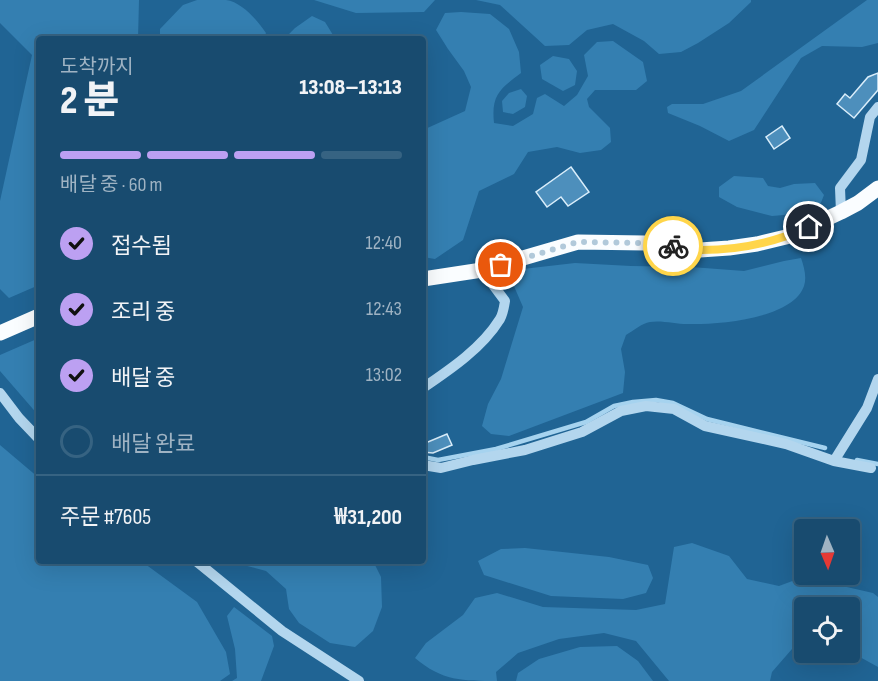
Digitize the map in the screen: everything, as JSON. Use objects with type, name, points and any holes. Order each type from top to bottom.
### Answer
[{"type":"main road","points":[[426,279],[482,270],[578,242],[645,243],[700,250],[757,244],[790,236],[858,203],[878,188]]},
{"type":"main road","points":[[0,333],[36,317]]},
{"type":"lane","points":[[841,212],[840,188],[861,160],[870,117],[878,107]]},
{"type":"lane","points":[[426,386],[467,356],[502,317],[505,301],[482,270]]},
{"type":"lane","points":[[834,460],[867,408],[878,379]]},
{"type":"lane","points":[[0,393],[36,436]]},
{"type":"lane","points":[[426,466],[441,468],[525,450],[582,432],[621,411],[646,405],[674,409],[705,426],[786,444],[834,460],[871,468]]},
{"type":"lane","points":[[200,564],[282,631],[359,681]]},
{"type":"shaded area","points":[[0,0],[139,0],[138,36],[36,36],[36,286],[9,298],[0,289],[0,201],[32,55],[0,23]]},
{"type":"shaded area","points":[[197,0],[226,0],[238,4],[266,33],[264,36],[160,36],[160,29],[183,5]]},
{"type":"shaded area","points":[[314,0],[435,0],[424,12],[356,13]]},
{"type":"shaded area","points":[[476,0],[751,0],[751,2],[729,23],[698,43],[681,52],[659,54],[644,41],[613,24],[587,30],[569,45],[545,46],[500,5]]},
{"type":"shaded area","points":[[867,0],[878,0],[878,43],[862,47],[822,46],[801,58],[754,130],[729,141],[668,113],[667,107],[672,104],[703,104],[741,91]]},
{"type":"shaded area","points":[[445,13],[490,14],[509,29],[519,52],[521,73],[498,94],[493,113],[494,123],[513,126],[533,114],[537,98],[545,94],[564,106],[577,95],[588,76],[584,55],[597,42],[613,41],[643,62],[647,81],[636,90],[595,90],[587,99],[589,107],[610,128],[611,142],[601,150],[580,153],[557,147],[528,152],[514,174],[479,191],[463,240],[435,259],[426,258],[426,129],[465,111],[471,87],[464,71],[436,30]]},
{"type":"shaded area","points":[[312,16],[325,22],[333,35],[287,36]]},
{"type":"shaded area","points":[[553,56],[569,59],[577,71],[575,85],[563,91],[542,79],[540,65]]},
{"type":"shaded area","points":[[521,89],[527,96],[525,107],[513,114],[503,112],[502,101],[509,93]]},
{"type":"shaded area","points":[[734,176],[763,178],[768,186],[780,188],[794,184],[815,183],[824,195],[820,205],[807,213],[772,216],[737,207],[719,197],[719,187]]},
{"type":"shaded area","points":[[801,258],[805,276],[804,286],[797,297],[770,313],[716,323],[650,322],[626,335],[621,349],[625,372],[623,393],[509,436],[491,434],[482,426],[488,404],[501,379],[523,307],[510,277],[514,270],[575,263],[744,271]]},
{"type":"shaded area","points":[[36,339],[36,413],[0,371],[0,355]]},
{"type":"shaded area","points":[[0,445],[36,475],[36,564],[145,564],[197,602],[226,652],[230,674],[220,681],[0,681]]},
{"type":"shaded area","points":[[692,543],[729,556],[747,579],[779,586],[794,580],[794,585],[838,585],[873,593],[878,597],[878,667],[860,657],[860,597],[794,597],[794,649],[772,672],[770,681],[669,681],[636,641],[604,633],[559,639],[518,653],[496,672],[497,681],[453,678],[434,671],[415,658],[426,643],[463,615],[475,598],[497,593],[543,607],[636,610],[665,604],[674,547]]},
{"type":"shaded area","points":[[525,548],[609,557],[648,565],[653,578],[646,593],[623,599],[551,596],[484,575],[478,561],[501,549]]},
{"type":"shaded area","points":[[239,564],[374,564],[381,577],[382,607],[373,631],[355,647],[330,643],[299,623],[289,609],[286,589],[266,571]]},
{"type":"shaded area","points":[[234,607],[272,636],[274,646],[261,681],[232,681],[237,678],[235,649],[227,616]]},
{"type":"shaded area","points":[[617,646],[638,661],[653,681],[516,681],[518,673],[539,659],[580,647]]},
{"type":"building","points":[[878,73],[878,90],[854,118],[837,104],[845,94],[850,98],[868,77]]},
{"type":"building","points":[[782,126],[790,138],[774,149],[766,137]]},
{"type":"building","points":[[571,167],[589,192],[568,206],[561,197],[547,207],[536,192]]},
{"type":"building","points":[[447,434],[452,445],[433,453],[426,452],[426,443]]},
{"type":"waterway","points":[[426,458],[438,460],[496,449],[586,422],[614,406],[656,400],[673,403],[707,419],[825,448]]},
{"type":"waterway","points":[[857,460],[878,464]]},
{"type":"way so far","points":[[501,265],[578,242],[645,243],[673,246]]},
{"type":"route","points":[[673,246],[700,250],[729,248],[790,236],[809,227]]}]
